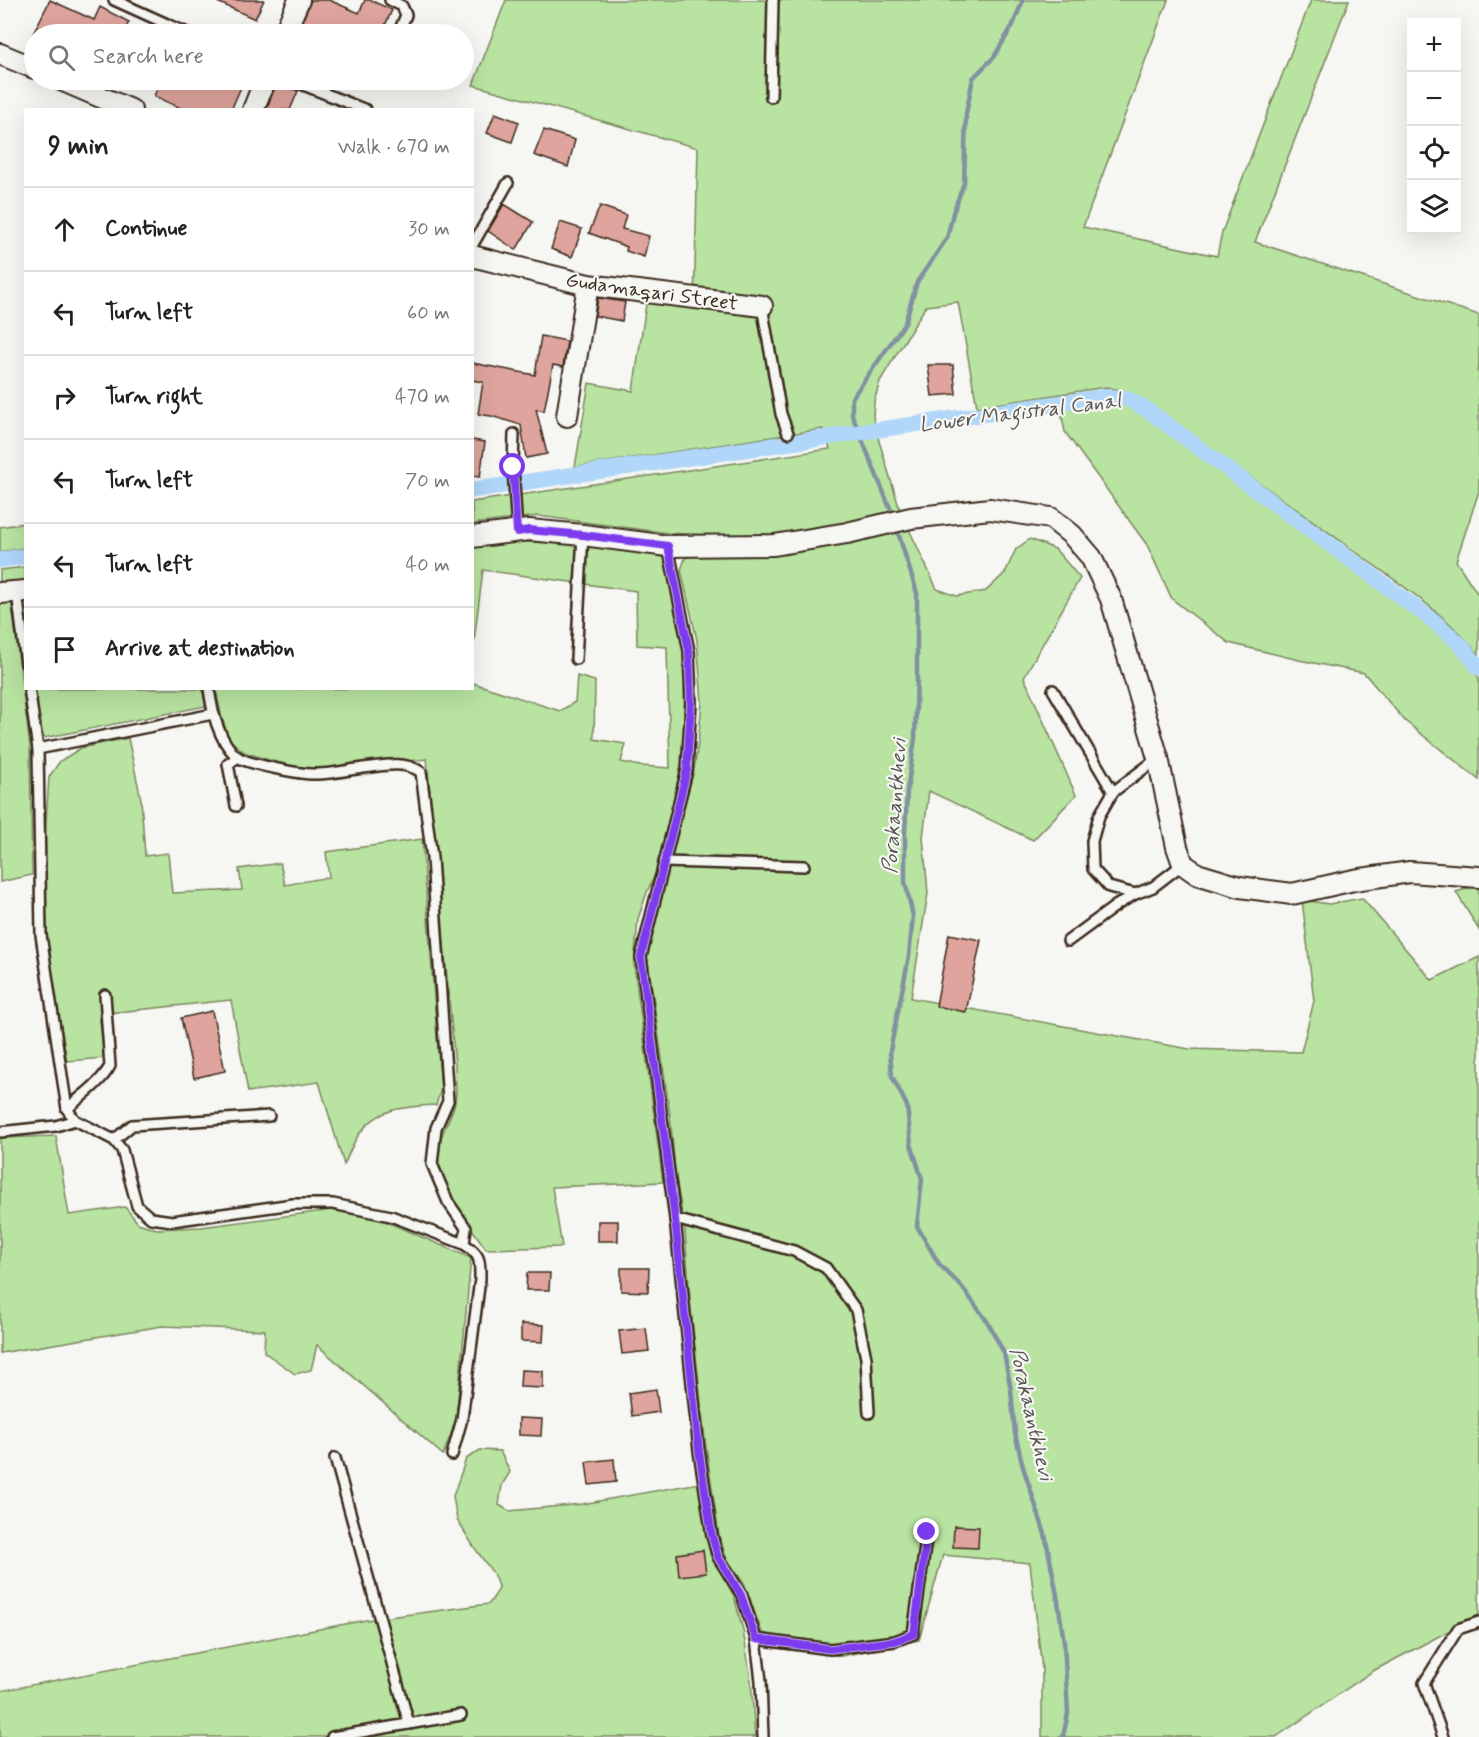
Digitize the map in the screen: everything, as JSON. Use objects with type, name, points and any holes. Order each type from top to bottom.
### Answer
[{"type":"street","points":[[288,24],[299,0]]},
{"type":"street","points":[[0,54],[24,64]]},
{"type":"street","points":[[84,90],[126,108]]},
{"type":"street","points":[[254,108],[261,90]]},
{"type":"street","name":"Gudamaqari Street","points":[[474,256],[588,285],[762,306]]},
{"type":"street","points":[[567,416],[588,285]]},
{"type":"street","points":[[474,536],[517,525],[529,530],[668,546],[774,545],[911,518],[990,509],[1051,518],[1072,535],[1091,557],[1111,599],[1158,758],[1177,847],[1183,864],[1197,874],[1240,887],[1292,894],[1354,880],[1410,872],[1479,878]]},
{"type":"lane","points":[[114,0],[167,24]]},
{"type":"lane","points":[[390,0],[402,6],[406,15],[402,24]]},
{"type":"lane","points":[[771,97],[773,0]]},
{"type":"lane","points":[[316,90],[361,108]]},
{"type":"lane","points":[[474,242],[508,183]]},
{"type":"lane","points":[[762,306],[781,414],[788,434]]},
{"type":"lane","points":[[514,434],[513,467],[517,525]]},
{"type":"lane","points":[[576,659],[583,535]]},
{"type":"lane","points":[[668,546],[689,651],[691,703],[687,770],[641,957],[675,1219],[699,1451],[712,1536],[718,1557],[741,1595],[756,1639],[761,1681],[763,1737]]},
{"type":"lane","points":[[14,592],[24,652]]},
{"type":"lane","points":[[28,690],[38,749],[40,935],[67,1109],[75,1120],[114,1140],[123,1150],[137,1206],[151,1218],[172,1221],[293,1204],[333,1204],[391,1216],[474,1250],[480,1258],[480,1279],[462,1419],[452,1455]]},
{"type":"lane","points":[[208,690],[213,714],[226,742],[238,757],[270,767],[315,775],[395,764],[413,766],[421,772],[432,858],[448,1101],[436,1128],[432,1164],[448,1202],[466,1228],[464,1244]]},
{"type":"lane","points":[[1053,690],[1113,792]]},
{"type":"lane","points":[[38,749],[213,714]]},
{"type":"lane","points":[[236,806],[228,764],[238,757]]},
{"type":"lane","points":[[1135,894],[1109,887],[1093,869],[1092,841],[1099,816],[1113,792],[1158,758]]},
{"type":"lane","points":[[664,862],[804,866]]},
{"type":"lane","points":[[1068,942],[1117,905],[1153,887],[1183,864]]},
{"type":"lane","points":[[67,1109],[98,1081],[110,1066],[105,995]]},
{"type":"lane","points":[[114,1140],[132,1125],[269,1116]]},
{"type":"lane","points":[[0,1132],[56,1126],[75,1120]]},
{"type":"lane","points":[[675,1219],[794,1251],[826,1268],[856,1310],[867,1358],[869,1413]]},
{"type":"lane","points":[[334,1458],[409,1724]]},
{"type":"lane","points":[[756,1639],[830,1649],[895,1641],[914,1634],[927,1532]]},
{"type":"lane","points":[[1443,1737],[1424,1683],[1458,1629],[1479,1622]]},
{"type":"lane","points":[[332,1737],[461,1714]]},
{"type":"green space","points":[[506,0],[1168,0],[1083,227],[1217,256],[1222,232],[1311,0],[1349,0],[1255,242],[1479,315],[1479,367],[1477,371],[1479,373],[1479,491],[1456,561],[1479,596],[1479,655],[1466,639],[1419,598],[1129,392],[1106,387],[977,407],[958,302],[926,306],[880,381],[874,402],[873,417],[900,510],[937,589],[957,596],[986,591],[1005,573],[1016,549],[1030,539],[1055,549],[1080,578],[1024,677],[1076,795],[1033,840],[929,791],[923,837],[928,893],[911,998],[1189,1049],[1301,1052],[1314,1001],[1302,900],[1329,904],[1362,898],[1432,980],[1479,957],[1479,1615],[1373,1671],[1276,1737],[1042,1737],[1042,1670],[1030,1563],[943,1555],[919,1640],[842,1656],[775,1648],[761,1630],[745,1585],[726,1557],[719,1535],[705,1440],[685,1231],[676,1179],[670,1115],[647,954],[694,770],[702,702],[697,640],[681,570],[685,558],[694,555],[765,555],[860,541],[878,530],[768,538],[668,533],[538,516],[474,524],[474,502],[830,449],[823,429],[575,467],[589,383],[633,391],[647,298],[694,306],[698,148],[474,85]]},
{"type":"green space","points":[[1110,401],[1130,405],[1409,610],[1461,651],[1479,678],[1479,780],[1405,721],[1364,673],[1229,643],[1172,599],[1147,545],[1065,432],[1060,408]]},
{"type":"green space","points":[[24,523],[24,548],[0,552],[0,527]]},
{"type":"green space","points":[[511,542],[577,543],[660,550],[664,556],[684,647],[683,757],[658,868],[638,919],[634,965],[663,1182],[552,1187],[562,1247],[486,1249],[456,1204],[439,1166],[440,1142],[454,1106],[456,1086],[427,759],[319,770],[285,765],[244,752],[229,739],[216,690],[474,690],[474,683],[560,711],[575,702],[577,676],[595,681],[594,739],[626,744],[621,762],[670,768],[667,647],[637,645],[636,591],[483,570],[474,641],[474,547]]},
{"type":"green space","points":[[24,567],[24,580],[9,581],[30,747],[32,875],[0,882],[0,570]]},
{"type":"green space","points":[[35,690],[202,690],[206,706],[44,738],[39,723]]},
{"type":"green space","points":[[128,738],[141,799],[145,856],[168,853],[172,893],[242,890],[239,869],[280,863],[285,885],[329,877],[326,852],[422,839],[441,1089],[436,1105],[402,1108],[372,1120],[356,1139],[344,1165],[319,1082],[248,1092],[231,1000],[99,1014],[105,1058],[67,1061],[45,935],[45,836],[49,777],[60,761],[81,748]]},
{"type":"green space","points":[[1479,885],[1479,930],[1456,892]]},
{"type":"green space","points":[[56,1136],[69,1215],[125,1207],[138,1223],[157,1229],[201,1227],[332,1210],[380,1219],[471,1258],[456,1421],[443,1455],[317,1345],[311,1370],[295,1374],[264,1352],[265,1330],[162,1326],[0,1353],[0,1138]]},
{"type":"green space","points":[[480,1450],[500,1451],[510,1472],[502,1485],[499,1505],[509,1511],[582,1504],[699,1483],[710,1554],[734,1596],[743,1630],[751,1680],[755,1737],[0,1737],[0,1691],[366,1620],[489,1604],[499,1589],[493,1573],[457,1520],[453,1496],[466,1459]]},
{"type":"building","points":[[50,0],[94,20],[100,7],[129,22],[128,24],[38,24]]},
{"type":"building","points":[[213,0],[264,0],[255,19]]},
{"type":"building","points":[[311,0],[329,0],[359,13],[365,0],[370,0],[392,10],[386,24],[301,24]]},
{"type":"building","points":[[157,90],[240,90],[232,108],[181,108],[154,96]]},
{"type":"building","points":[[274,90],[298,91],[291,108],[267,108]]},
{"type":"building","points":[[495,113],[519,122],[512,142],[487,133]]},
{"type":"building","points":[[544,130],[575,140],[568,167],[534,155]]},
{"type":"building","points":[[504,204],[533,222],[516,250],[488,231]]},
{"type":"building","points":[[600,206],[626,215],[622,229],[649,236],[644,257],[626,251],[627,247],[589,233]]},
{"type":"building","points":[[560,222],[582,229],[572,257],[551,249]]},
{"type":"building","points":[[598,298],[625,302],[622,321],[595,316]]},
{"type":"building","points":[[541,336],[567,341],[563,367],[553,365],[544,411],[536,409],[547,454],[526,458],[521,425],[478,414],[483,382],[474,380],[474,363],[535,375]]},
{"type":"building","points":[[928,365],[953,365],[956,394],[932,396]]},
{"type":"building","points":[[474,440],[485,442],[480,477],[474,476]]},
{"type":"building","points":[[949,934],[981,940],[966,1012],[936,1006]]},
{"type":"building","points":[[212,1011],[225,1071],[194,1078],[181,1018]]},
{"type":"building","points":[[598,1221],[618,1221],[618,1241],[598,1241]]},
{"type":"building","points":[[621,1268],[649,1268],[648,1292],[621,1291]]},
{"type":"building","points":[[527,1273],[550,1273],[549,1290],[526,1290]]},
{"type":"building","points":[[521,1324],[544,1325],[543,1342],[521,1341]]},
{"type":"building","points":[[646,1328],[649,1351],[622,1354],[619,1331]]},
{"type":"building","points":[[521,1370],[543,1371],[543,1388],[520,1387]]},
{"type":"building","points":[[656,1389],[659,1412],[632,1416],[629,1393]]},
{"type":"building","points":[[519,1418],[542,1419],[541,1436],[519,1435]]},
{"type":"building","points":[[614,1459],[616,1482],[589,1485],[586,1462]]},
{"type":"building","points":[[954,1526],[979,1527],[978,1548],[953,1547]]},
{"type":"building","points":[[703,1550],[706,1573],[679,1576],[677,1554]]},
{"type":"waterway","name":"Porakaantkhevi","points":[[894,518],[852,415],[852,398],[905,323],[917,282],[947,238],[964,183],[966,114],[973,78],[994,57],[1013,25],[1023,0]]},
{"type":"waterway","name":"Lower Magistral Canal","points":[[474,490],[1018,409],[1104,397],[1126,398],[1149,411],[1435,622],[1462,646],[1479,668]]},
{"type":"waterway","name":"Porakaantkhevi","points":[[896,526],[917,593],[917,675],[915,738],[907,791],[905,833],[905,882],[913,916],[909,956],[890,1051],[892,1076],[907,1106],[911,1144],[922,1179],[917,1226],[939,1264],[962,1287],[987,1321],[1004,1353],[1011,1390],[1015,1433],[1023,1467],[1045,1534],[1057,1595],[1064,1642],[1068,1713],[1063,1737]]},
{"type":"waterway","name":"Lower Magistral Canal","points":[[0,560],[24,556]]},
{"type":"route","points":[[513,467],[517,532],[529,530],[583,535],[668,546],[689,651],[691,703],[687,770],[641,957],[675,1219],[699,1451],[712,1536],[718,1557],[741,1595],[756,1639],[830,1649],[895,1641],[914,1634],[927,1532]]}]
